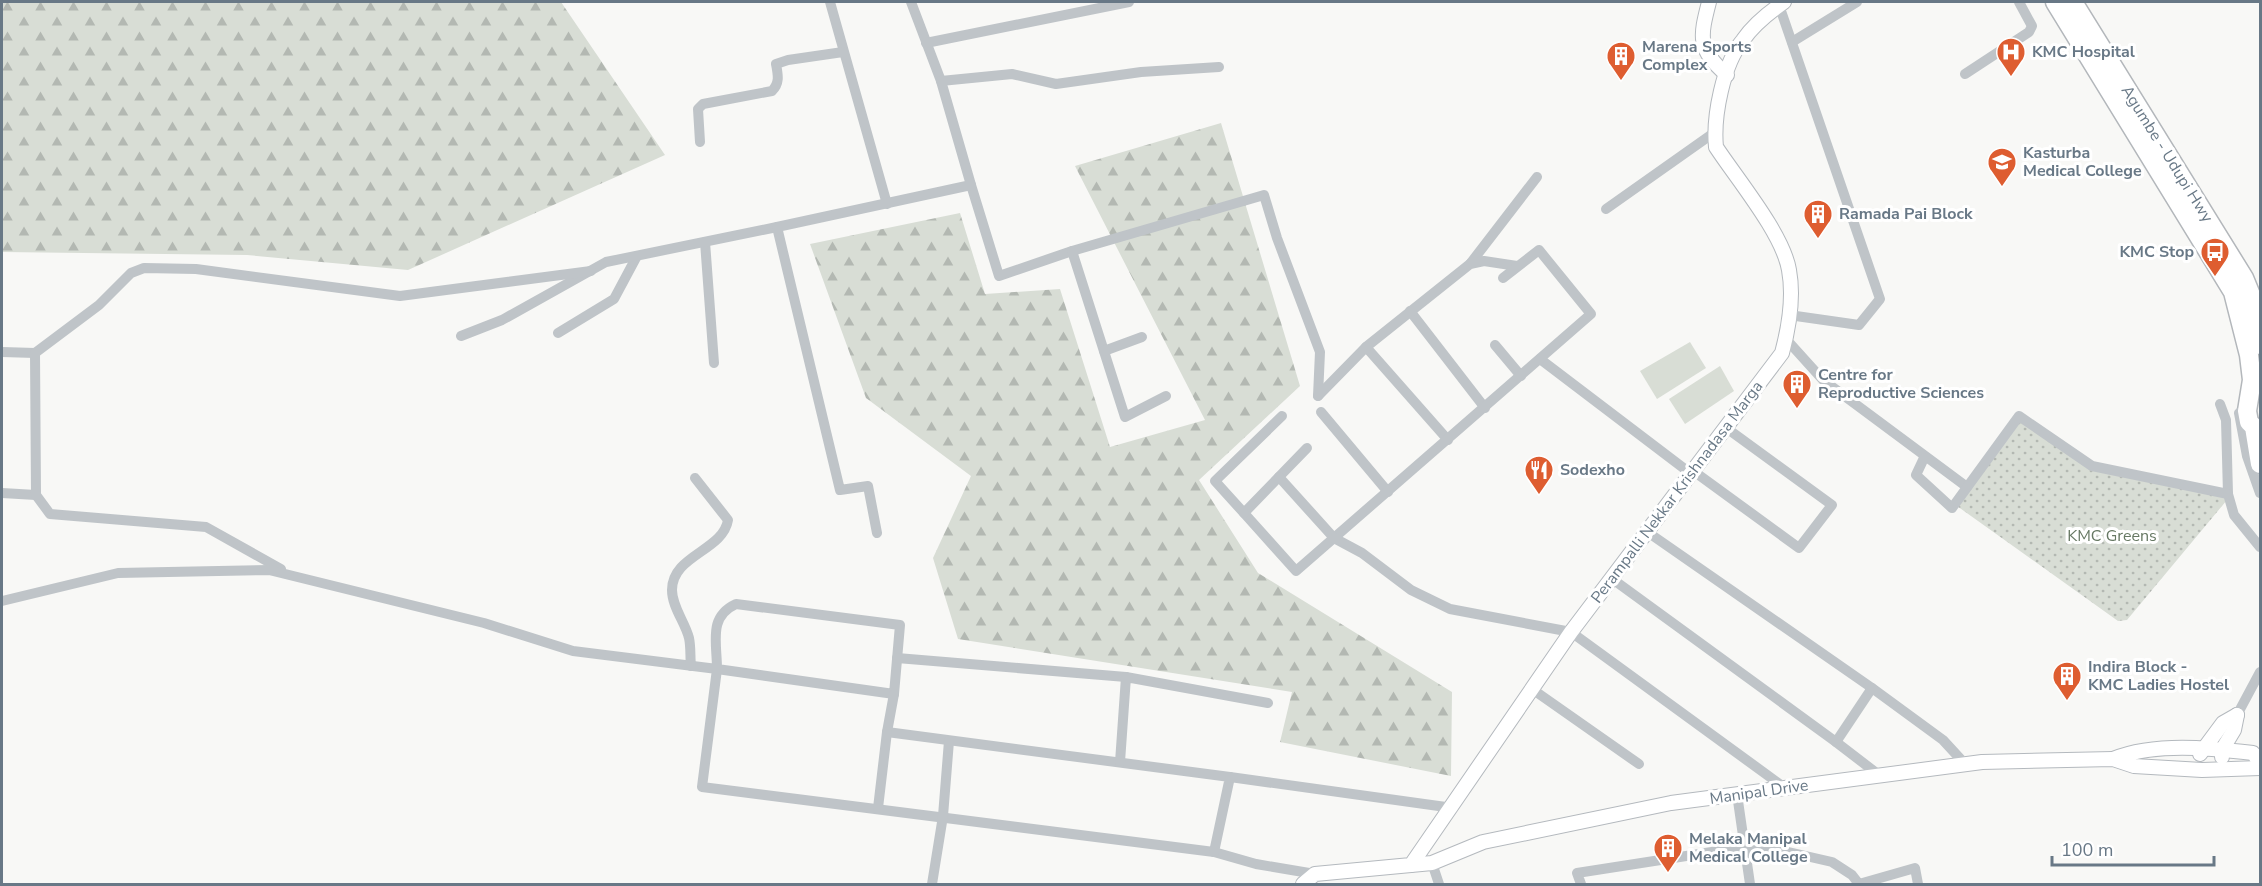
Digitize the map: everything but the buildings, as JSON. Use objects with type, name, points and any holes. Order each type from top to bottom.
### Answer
[{"type":"highway","name":"Agumbe - Udupi Hwy","points":[[2055,2],[2233,292],[2249,355],[2252,412],[2260,464]]},
{"type":"highway","name":"Agumbe - Udupi Hwy","points":[[2073,2],[2257,299],[2260,345]]},
{"type":"street","points":[[830,2],[887,204]]},
{"type":"street","points":[[911,2],[941,81],[999,276],[1072,251],[1264,195],[1276,238],[1320,352],[1318,396],[1366,347],[1470,264],[1537,177]]},
{"type":"street","points":[[926,43],[1130,2]]},
{"type":"street","points":[[1709,2],[1701,34],[1710,60],[1727,75]]},
{"type":"street","points":[[1792,42],[1857,2]]},
{"type":"street","points":[[1965,74],[2029,32],[2032,26],[2030,18],[2019,2]]},
{"type":"street","points":[[1781,3],[1792,42],[1880,299],[1859,325],[1789,315]]},
{"type":"street","name":"Perampalli Nekkar Krishnadasa Marga","points":[[1411,865],[1571,632],[1782,353],[1789,315],[1789,270],[1781,246],[1716,147],[1715,132],[1717,110],[1727,75],[1741,42],[1762,17],[1781,3]]},
{"type":"street","points":[[700,142],[697,118],[698,109],[703,104],[772,91],[779,79],[776,64],[788,60],[843,52]]},
{"type":"street","points":[[941,81],[1012,74],[1056,84],[1141,72],[1219,67]]},
{"type":"street","points":[[1606,209],[1715,132]]},
{"type":"street","points":[[461,336],[502,320],[606,262],[971,185]]},
{"type":"street","points":[[777,227],[840,490],[868,486],[877,533]]},
{"type":"street","points":[[705,242],[714,363]]},
{"type":"street","points":[[1282,416],[1215,481],[1296,571],[1591,314],[1539,250],[1503,278]]},
{"type":"street","points":[[1072,251],[1125,417],[1166,396]]},
{"type":"street","points":[[558,333],[614,299],[638,256]]},
{"type":"street","points":[[1470,264],[1484,261],[1517,266]]},
{"type":"street","points":[[2,352],[35,353],[99,305],[131,273],[144,268],[196,269],[400,296],[591,271]]},
{"type":"street","points":[[1410,311],[1485,408]]},
{"type":"street","points":[[1104,351],[1142,338]]},
{"type":"street","points":[[1786,339],[1822,380],[1924,458],[1967,487]]},
{"type":"street","points":[[1495,345],[1521,376]]},
{"type":"street","points":[[1366,347],[1448,440]]},
{"type":"street","points":[[35,353],[36,495],[50,514],[206,527],[292,575]]},
{"type":"street","points":[[1540,359],[1799,548],[1832,505],[1725,427]]},
{"type":"street","points":[[2260,493],[2247,456],[2252,412],[2220,404],[2226,420],[2225,439],[2230,476],[2228,494],[2234,515],[2260,547]]},
{"type":"street","points":[[1321,412],[1388,492]]},
{"type":"street","points":[[1924,458],[1916,475],[1952,508],[2019,416],[2092,466],[2228,494]]},
{"type":"street","points":[[1244,513],[1307,448]]},
{"type":"street","points":[[1279,477],[1334,538],[1362,553],[1411,590],[1450,609],[1571,632],[1785,788]]},
{"type":"street","points":[[691,666],[689,637],[672,589],[676,576],[687,562],[723,535],[728,520],[695,478]]},
{"type":"street","points":[[2,493],[36,495]]},
{"type":"street","points":[[1646,531],[1872,688],[1943,740],[1965,764]]},
{"type":"street","points":[[2,601],[118,573],[269,570],[484,623],[573,651],[894,694]]},
{"type":"street","points":[[1611,578],[1879,776]]},
{"type":"street","points":[[878,808],[894,694],[900,625],[736,604],[723,610],[717,620],[717,669],[702,787],[1214,852],[1256,864],[1315,874],[1411,865]]},
{"type":"street","points":[[897,658],[1126,677],[1268,703]]},
{"type":"street","points":[[2208,770],[2222,759],[2222,750],[2234,730],[2237,715],[2260,672]]},
{"type":"street","points":[[1120,762],[1126,677]]},
{"type":"street","points":[[1836,742],[1872,688]]},
{"type":"street","points":[[1533,689],[1639,764]]},
{"type":"street","points":[[2208,770],[2197,761],[2223,723],[2237,715]]},
{"type":"street","points":[[887,732],[1452,808]]},
{"type":"street","points":[[932,885],[943,816],[949,741]]},
{"type":"street","points":[[2113,759],[2134,751],[2222,750],[2253,753],[2260,762]]},
{"type":"street","points":[[2113,759],[2134,766],[2208,770],[2260,768]]},
{"type":"street","name":"Manipal Drive","points":[[1411,865],[1432,863],[1483,842],[1671,803],[1965,764],[2113,759]]},
{"type":"street","points":[[1214,852],[1230,777]]},
{"type":"street","points":[[1737,795],[1750,885]]},
{"type":"street","points":[[1581,885],[1577,873],[1744,847],[1784,851],[1832,862],[1852,875],[1859,884],[1916,868],[1918,885]]},
{"type":"street","points":[[1432,863],[1439,885]]},
{"type":"street","points":[[1303,885],[1315,874]]},
{"type":"green space","points":[[2,2],[561,2],[665,155],[408,270],[247,255],[2,252]]},
{"type":"green space","points":[[1221,123],[1300,386],[1199,480],[1258,573],[1452,692],[1451,776],[1280,742],[1292,692],[958,639],[933,558],[971,476],[866,398],[810,244],[960,213],[985,294],[1060,289],[1110,447],[1205,420],[1075,166]]},
{"type":"green space","points":[[1690,342],[1706,368],[1657,399],[1640,371]]},
{"type":"green space","points":[[1720,366],[1734,391],[1685,424],[1669,399]]},
{"type":"green space","name":"KMC Greens","points":[[2020,418],[2090,466],[2232,494],[2127,620],[2118,621],[1957,506]]},
{"type":"place","name":"KMC Hospital","points":[[2011,78]]},
{"type":"place","name":"Marena Sports Complex","points":[[1621,82]]},
{"type":"place","name":"Kasturba Medical College","points":[[2002,188]]},
{"type":"place","name":"Ramada Pai Block","points":[[1818,240]]},
{"type":"place","name":"KMC Stop","points":[[2215,278]]},
{"type":"place","name":"Centre for Reproductive Sciences","points":[[1797,410]]},
{"type":"place","name":"Sodexho","points":[[1539,496]]},
{"type":"place","name":"Indira Block - KMC Ladies Hostel","points":[[2067,702]]},
{"type":"place","name":"Melaka Manipal Medical College","points":[[1668,874]]}]
